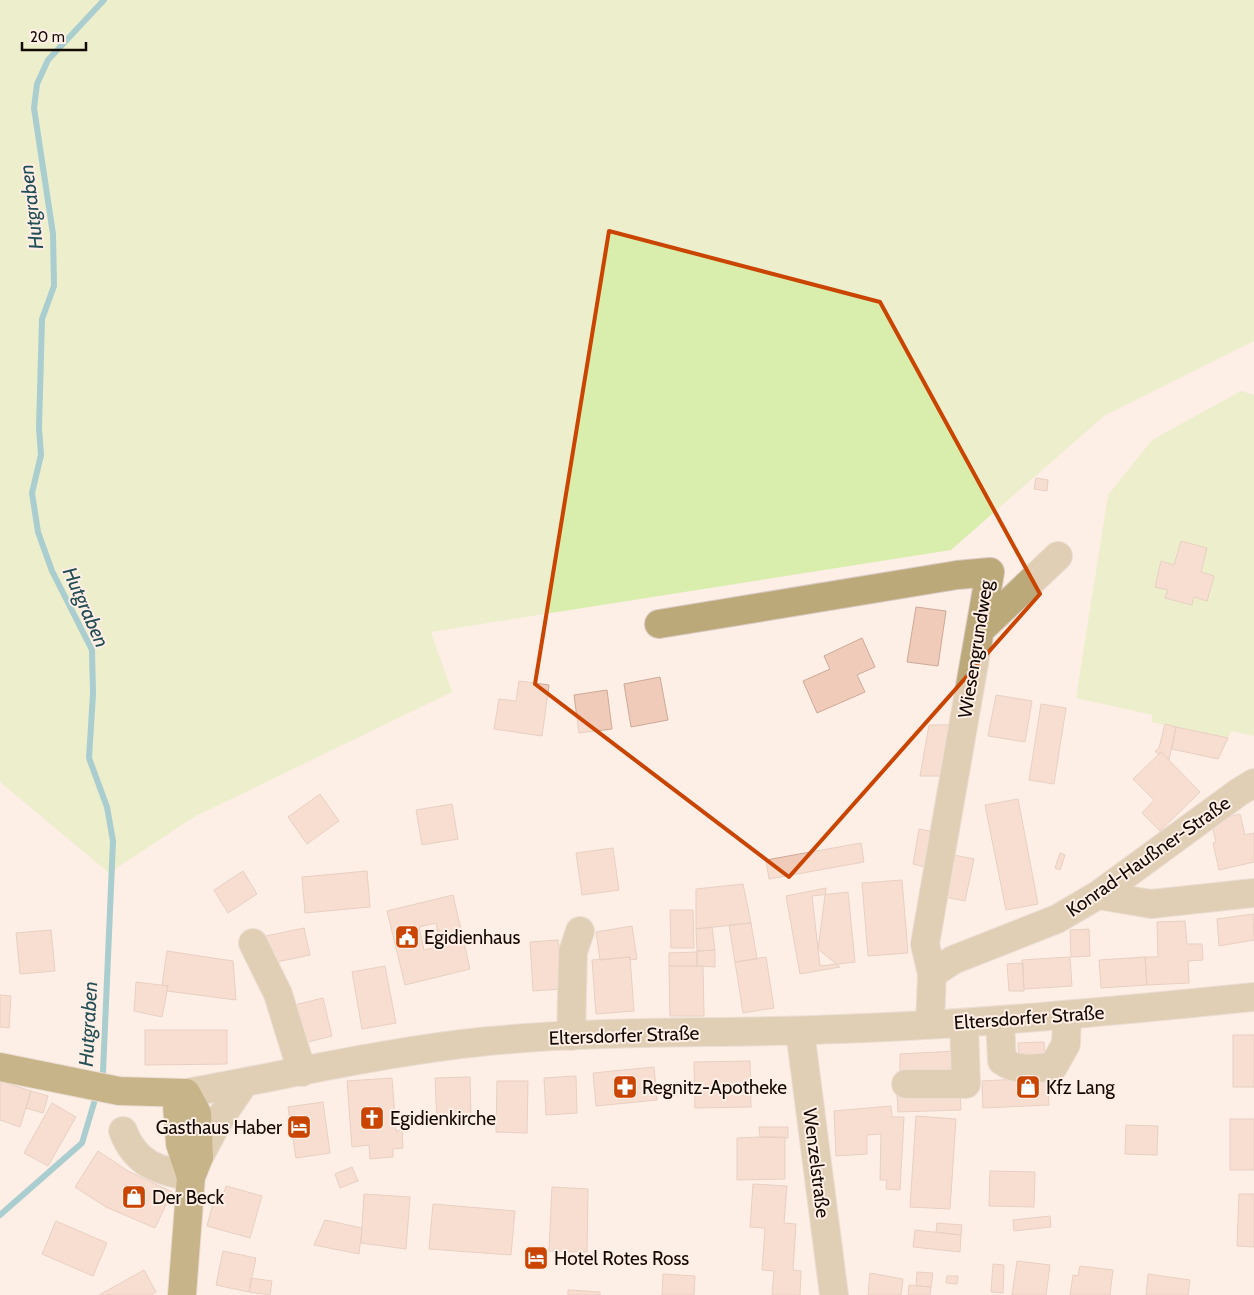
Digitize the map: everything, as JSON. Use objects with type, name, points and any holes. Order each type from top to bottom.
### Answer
[{"type":"main road","name":"Eltersdorfer Straße","points":[[0,1067],[119,1091],[181,1094]]},
{"type":"main road","points":[[181,1094],[180,1144],[195,1167],[182,1295]]},
{"type":"street","points":[[980,630],[1058,556]]},
{"type":"street","name":"Wiesengrundweg","points":[[659,624],[957,575],[990,572],[925,944],[932,974],[930,1024]]},
{"type":"street","name":"Konrad-Haußner-Straße","points":[[932,974],[953,960],[1057,919],[1098,895],[1238,792],[1254,783]]},
{"type":"street","points":[[1098,895],[1151,904],[1254,893]]},
{"type":"street","points":[[571,1036],[573,952],[580,931]]},
{"type":"street","points":[[253,943],[278,994],[302,1072]]},
{"type":"street","name":"Eltersdorfer Straße","points":[[181,1094],[442,1046],[571,1036],[800,1030],[1000,1021],[1254,997]]},
{"type":"street","points":[[1000,1021],[1002,1061],[1010,1067],[1028,1069],[1053,1067],[1066,1044],[1067,1016]]},
{"type":"street","points":[[906,1084],[966,1084],[964,1023]]},
{"type":"street","name":"Wenzelstraße","points":[[800,1030],[834,1295]]},
{"type":"street","points":[[122,1131],[129,1147],[143,1161],[160,1171],[195,1167],[217,1123],[244,1083]]},
{"type":"highlighted area","points":[[609,231],[880,302],[1040,594],[789,877],[535,684]]},
{"type":"green space","points":[[0,0],[1254,0],[1254,341],[1104,416],[951,550],[431,632],[452,692],[194,817],[109,873],[0,782]]},
{"type":"green space","points":[[1241,391],[1254,395],[1254,736],[1231,731],[1228,738],[1151,722],[1153,715],[1076,698],[1108,495],[1152,440]]},
{"type":"building","points":[[1036,478],[1048,480],[1047,491],[1034,489]]},
{"type":"building","points":[[1181,541],[1207,548],[1201,572],[1214,576],[1207,601],[1194,597],[1192,605],[1165,598],[1168,590],[1155,587],[1161,561],[1174,565]]},
{"type":"building","points":[[916,607],[946,611],[938,666],[907,662]]},
{"type":"building","points":[[862,638],[875,667],[857,675],[865,692],[817,713],[803,681],[830,669],[824,656]]},
{"type":"building","points":[[660,677],[668,720],[631,727],[624,684]]},
{"type":"building","points":[[519,681],[549,685],[542,736],[494,729],[499,699],[516,701]]},
{"type":"building","points":[[607,690],[612,729],[579,733],[574,695]]},
{"type":"building","points":[[996,695],[1032,701],[1025,742],[988,736]]},
{"type":"building","points":[[1041,704],[1066,708],[1054,784],[1029,780]]},
{"type":"building","points":[[1165,724],[1176,727],[1169,760],[1161,752],[1158,754],[1155,751],[1159,748]]},
{"type":"building","points":[[929,725],[954,725],[945,776],[920,776]]},
{"type":"building","points":[[1176,727],[1228,738],[1218,759],[1172,749]]},
{"type":"building","points":[[1161,752],[1200,792],[1160,831],[1142,813],[1154,800],[1133,779]]},
{"type":"building","points":[[320,794],[339,821],[307,844],[288,817]]},
{"type":"building","points":[[1018,799],[1038,904],[1006,910],[985,805]]},
{"type":"building","points":[[452,804],[458,839],[422,845],[416,810]]},
{"type":"building","points":[[1240,814],[1245,835],[1254,833],[1254,862],[1219,870],[1213,843],[1216,842],[1211,821]]},
{"type":"building","points":[[919,829],[935,832],[929,868],[913,864]]},
{"type":"building","points":[[861,843],[864,862],[769,879],[766,860]]},
{"type":"building","points":[[613,848],[619,890],[582,895],[576,853]]},
{"type":"building","points":[[1060,853],[1065,855],[1060,870],[1055,868]]},
{"type":"building","points":[[949,854],[974,859],[965,901],[940,896]]},
{"type":"building","points":[[243,871],[257,894],[228,913],[214,890]]},
{"type":"building","points":[[367,871],[370,907],[305,913],[302,877]]},
{"type":"building","points":[[902,880],[908,953],[868,956],[862,883]]},
{"type":"building","points":[[743,884],[751,923],[696,929],[696,889]]},
{"type":"building","points":[[826,888],[818,949],[840,967],[800,974],[786,896]]},
{"type":"building","points":[[848,892],[855,962],[820,966],[812,896]]},
{"type":"building","name":"Egidienhaus","points":[[453,895],[470,969],[405,985],[387,911]],"holes":[[[436,923],[441,946],[424,950],[419,927]]]},
{"type":"building","points":[[670,910],[693,910],[694,948],[671,948]]},
{"type":"building","points":[[1253,914],[1254,940],[1219,946],[1217,919]]},
{"type":"building","points":[[1185,921],[1187,944],[1202,944],[1203,960],[1188,961],[1189,983],[1147,985],[1145,957],[1158,957],[1157,922]]},
{"type":"building","points":[[751,923],[757,959],[735,962],[729,925]]},
{"type":"building","points":[[632,926],[637,959],[630,960],[630,957],[600,960],[596,932]]},
{"type":"building","points":[[712,927],[715,950],[697,951],[696,929]]},
{"type":"building","points":[[304,928],[310,955],[267,964],[261,937]]},
{"type":"building","points":[[1089,929],[1090,956],[1071,957],[1070,930]]},
{"type":"building","points":[[51,930],[55,971],[20,974],[16,933]]},
{"type":"building","points":[[558,940],[562,989],[533,991],[530,942]]},
{"type":"building","points":[[715,950],[715,967],[697,966],[697,951]]},
{"type":"building","points":[[167,951],[233,961],[236,1000],[167,991],[168,986],[162,985]]},
{"type":"building","points":[[697,952],[697,966],[669,966],[669,953]]},
{"type":"building","points":[[630,957],[634,1011],[596,1014],[592,960]]},
{"type":"building","points":[[766,957],[774,1008],[743,1013],[735,962]]},
{"type":"building","points":[[1070,957],[1072,986],[1024,989],[1022,960]]},
{"type":"building","points":[[1145,957],[1147,985],[1101,988],[1099,960]]},
{"type":"building","points":[[1023,963],[1024,991],[1009,991],[1007,964]]},
{"type":"building","points":[[385,966],[396,1023],[362,1029],[352,972]]},
{"type":"building","points":[[669,966],[703,966],[704,1016],[670,1016]]},
{"type":"building","points":[[136,982],[168,986],[162,1017],[134,1011]]},
{"type":"building","points":[[0,995],[11,996],[9,1028],[0,1027]]},
{"type":"building","points":[[323,998],[332,1036],[300,1044],[290,1006]]},
{"type":"building","points":[[145,1030],[227,1030],[227,1064],[145,1065]]},
{"type":"building","points":[[1233,1035],[1254,1035],[1254,1087],[1233,1087]]},
{"type":"building","points":[[1044,1042],[1045,1064],[1020,1065],[1018,1043]]},
{"type":"building","points":[[957,1051],[958,1069],[900,1071],[900,1054]]},
{"type":"building","points":[[750,1061],[751,1107],[695,1108],[694,1062]]},
{"type":"building","name":"Regnitz-Apotheke","points":[[654,1067],[657,1100],[596,1106],[593,1073]]},
{"type":"building","points":[[1047,1073],[1049,1105],[983,1108],[982,1081],[1019,1079]]},
{"type":"building","points":[[576,1076],[577,1113],[546,1115],[544,1078]]},
{"type":"building","points":[[470,1077],[471,1119],[437,1121],[435,1078]]},
{"type":"building","name":"Egidienkirche","points":[[392,1078],[396,1131],[402,1130],[403,1148],[393,1149],[393,1157],[370,1159],[369,1145],[352,1147],[347,1081]]},
{"type":"building","points":[[0,1081],[31,1091],[20,1127],[0,1120]]},
{"type":"building","points":[[497,1081],[528,1081],[527,1133],[496,1132]]},
{"type":"building","points":[[31,1091],[48,1096],[43,1113],[26,1108]]},
{"type":"building","points":[[960,1091],[961,1110],[898,1112],[897,1095]]},
{"type":"building","points":[[323,1102],[330,1153],[296,1158],[288,1107]]},
{"type":"building","points":[[52,1103],[76,1117],[48,1166],[24,1153]]},
{"type":"building","points":[[891,1106],[892,1117],[904,1117],[900,1190],[886,1189],[887,1180],[880,1180],[881,1134],[867,1135],[867,1154],[836,1156],[834,1111]]},
{"type":"building","points":[[916,1116],[956,1119],[950,1209],[910,1207]]},
{"type":"building","points":[[1230,1119],[1254,1119],[1254,1170],[1230,1170]]},
{"type":"building","points":[[1126,1125],[1158,1126],[1157,1155],[1125,1154]]},
{"type":"building","points":[[759,1127],[788,1127],[788,1138],[760,1137]]},
{"type":"building","points":[[785,1137],[785,1179],[737,1180],[737,1138]]},
{"type":"building","points":[[98,1151],[128,1171],[172,1192],[155,1228],[106,1207],[75,1187]]},
{"type":"building","points":[[352,1167],[358,1181],[340,1188],[335,1174]]},
{"type":"building","points":[[990,1171],[1035,1172],[1034,1207],[989,1206]]},
{"type":"building","points":[[753,1184],[787,1186],[784,1223],[796,1224],[793,1270],[801,1271],[800,1295],[772,1295],[774,1271],[762,1270],[765,1228],[750,1227]]},
{"type":"building","points":[[226,1186],[262,1196],[250,1238],[207,1226],[213,1203],[220,1205]]},
{"type":"building","points":[[552,1187],[588,1189],[587,1252],[549,1251]]},
{"type":"building","points":[[364,1194],[410,1197],[406,1249],[361,1243]]},
{"type":"building","points":[[1239,1194],[1254,1194],[1254,1247],[1237,1246]]},
{"type":"building","points":[[433,1204],[515,1211],[511,1255],[429,1249]]},
{"type":"building","points":[[1050,1216],[1051,1227],[1014,1231],[1013,1220]]},
{"type":"building","points":[[325,1220],[362,1228],[359,1254],[314,1245]]},
{"type":"building","points":[[56,1221],[107,1243],[93,1276],[42,1254]]},
{"type":"building","points":[[937,1223],[962,1225],[961,1235],[936,1232]]},
{"type":"building","points":[[915,1230],[961,1235],[960,1252],[913,1247]]},
{"type":"building","points":[[223,1251],[256,1258],[249,1292],[216,1285]]},
{"type":"building","points":[[1017,1261],[1050,1265],[1046,1295],[1012,1295]]},
{"type":"building","points":[[993,1264],[1004,1265],[1003,1293],[991,1292]]},
{"type":"building","points":[[1080,1266],[1113,1270],[1110,1295],[1070,1295],[1073,1275],[1078,1276]]},
{"type":"building","points":[[144,1270],[156,1292],[151,1295],[99,1295]]},
{"type":"building","points":[[917,1272],[933,1273],[931,1287],[916,1286]]},
{"type":"building","points":[[870,1273],[903,1279],[901,1295],[868,1295]]},
{"type":"building","points":[[663,1274],[695,1276],[694,1295],[662,1295]]},
{"type":"building","points":[[1148,1274],[1190,1280],[1188,1295],[1146,1295]]},
{"type":"building","points":[[947,1276],[958,1276],[957,1284],[946,1283]]},
{"type":"building","points":[[251,1278],[272,1281],[270,1295],[249,1292]]},
{"type":"building","points":[[909,1285],[931,1287],[930,1295],[908,1295]]},
{"type":"building","points":[[568,1290],[600,1292],[600,1295],[568,1295]]},
{"type":"waterway","name":"Hutgraben","points":[[100,1081],[103,1072],[113,841],[107,807],[89,758],[93,694],[92,650],[52,571],[38,532],[32,493],[41,455],[39,428],[42,319],[54,286],[53,234],[34,108],[37,84],[48,60],[104,0]]},
{"type":"waterway","name":"Hutgraben","points":[[0,1215],[82,1143],[97,1093]]},
{"type":"place","name":"Egidienhaus","points":[[407,937]]},
{"type":"place","name":"Regnitz-Apotheke","points":[[625,1087]]},
{"type":"place","name":"Kfz Lang","points":[[1028,1087]]},
{"type":"place","name":"Egidienkirche","points":[[372,1118]]},
{"type":"place","name":"Gasthaus Haber","points":[[299,1127]]},
{"type":"place","name":"Der Beck","points":[[134,1197]]},
{"type":"place","name":"Hotel Rotes Ross","points":[[536,1258]]}]
